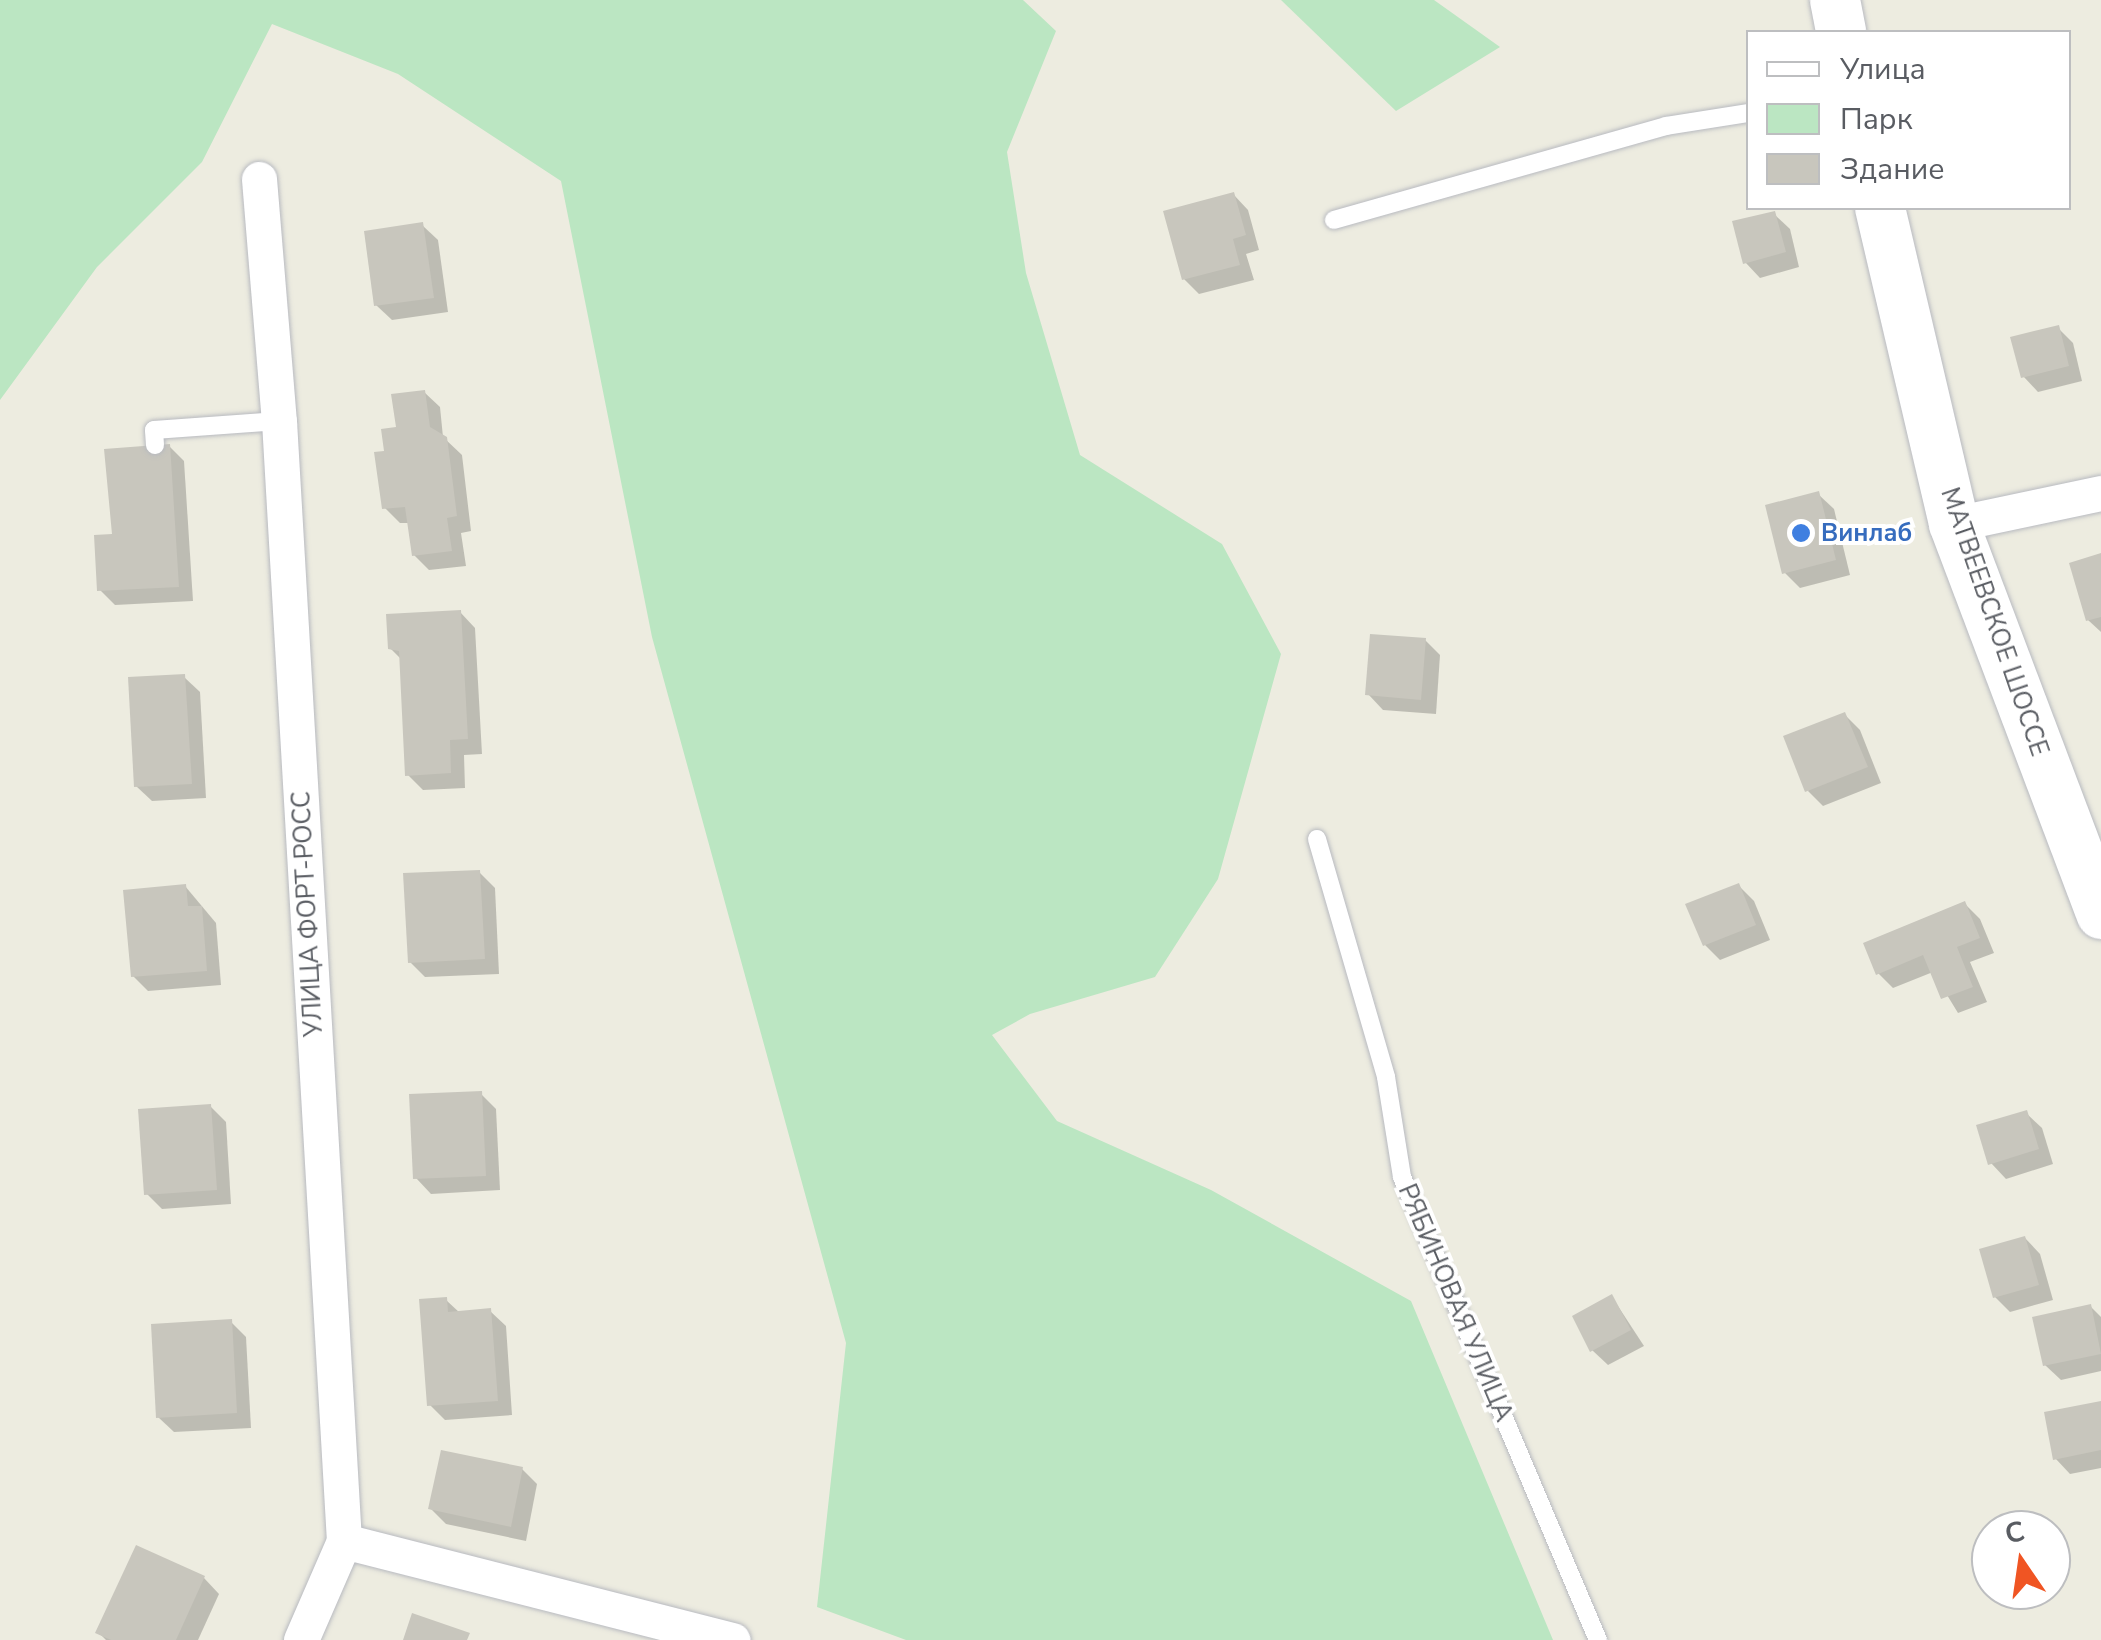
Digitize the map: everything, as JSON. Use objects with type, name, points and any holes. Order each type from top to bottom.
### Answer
[{"type":"main road","points":[[1835,0],[1841,30]]},
{"type":"main road","name":"МАТВЕЕВСКОЕ ШОССЕ","points":[[1880,210],[1954,524],[2101,914]]},
{"type":"street","name":"УЛИЦА ФОРТ-РОСС","points":[[259,179],[280,421],[344,1541],[301,1640]]},
{"type":"street","points":[[1954,524],[2101,493]]},
{"type":"street","points":[[344,1541],[733,1640]]},
{"type":"lane","points":[[1334,220],[1666,126],[1746,113]]},
{"type":"lane","points":[[155,445],[154,430],[280,421]]},
{"type":"lane","name":"РЯБИНОВАЯ УЛИЦА","points":[[1317,839],[1386,1077],[1402,1176],[1598,1640]]},
{"type":"green space","points":[[0,0],[1023,0],[1056,31],[1007,152],[1026,273],[1080,455],[1222,544],[1281,654],[1218,879],[1155,977],[1030,1014],[992,1035],[1057,1121],[1211,1190],[1411,1301],[1553,1640],[906,1640],[817,1607],[846,1343],[652,637],[561,181],[398,74],[272,24],[202,162],[97,267],[0,400]]},
{"type":"green space","points":[[1281,0],[1434,0],[1500,47],[1396,111]]},
{"type":"building","points":[[1234,192],[1246,235],[1233,239],[1240,265],[1182,280],[1163,211]]},
{"type":"building","points":[[1775,211],[1786,252],[1743,264],[1732,221]]},
{"type":"building","points":[[423,222],[434,298],[374,306],[364,231]]},
{"type":"building","points":[[2059,325],[2069,366],[2021,378],[2010,337]]},
{"type":"building","points":[[425,390],[430,427],[447,437],[457,516],[447,518],[452,551],[412,556],[405,507],[382,509],[374,452],[384,451],[381,429],[396,427],[391,394]]},
{"type":"building","points":[[170,444],[179,587],[97,591],[94,535],[112,534],[104,449]]},
{"type":"building","name":"Винлаб","points":[[1819,491],[1836,560],[1782,574],[1765,505]]},
{"type":"building","points":[[2101,553],[2101,617],[2086,621],[2069,563]]},
{"type":"building","points":[[461,610],[468,739],[450,740],[451,773],[405,776],[399,651],[388,649],[386,614]]},
{"type":"building","points":[[1370,634],[1426,638],[1421,700],[1365,695]]},
{"type":"building","points":[[185,674],[192,784],[134,787],[128,677]]},
{"type":"building","points":[[1845,712],[1868,767],[1805,792],[1783,736]]},
{"type":"building","points":[[480,870],[485,959],[408,963],[403,873]]},
{"type":"building","points":[[1739,883],[1756,925],[1703,946],[1685,904]]},
{"type":"building","points":[[186,884],[188,906],[202,906],[207,971],[131,977],[123,890]]},
{"type":"building","points":[[1965,901],[1980,938],[1957,947],[1973,987],[1941,999],[1923,955],[1876,975],[1863,943]]},
{"type":"building","points":[[482,1091],[486,1176],[413,1179],[409,1094]]},
{"type":"building","points":[[211,1104],[217,1190],[144,1195],[138,1109]]},
{"type":"building","points":[[2027,1110],[2039,1149],[1988,1165],[1976,1125]]},
{"type":"building","points":[[2025,1236],[2039,1285],[1993,1298],[1979,1249]]},
{"type":"building","points":[[1612,1294],[1631,1330],[1590,1352],[1572,1316]]},
{"type":"building","points":[[447,1297],[448,1312],[491,1308],[498,1401],[427,1406],[419,1299]]},
{"type":"building","points":[[2091,1304],[2101,1354],[2043,1366],[2032,1317]]},
{"type":"building","points":[[232,1319],[237,1413],[156,1418],[151,1324]]},
{"type":"building","points":[[2101,1401],[2101,1450],[2053,1460],[2044,1412]]},
{"type":"building","points":[[441,1450],[523,1467],[511,1527],[428,1509]]},
{"type":"building","points":[[136,1545],[205,1576],[176,1640],[111,1640],[95,1633]]},
{"type":"building","points":[[412,1613],[470,1633],[467,1640],[403,1640]]},
{"type":"place","name":"Винлаб","points":[[1801,533]]}]
